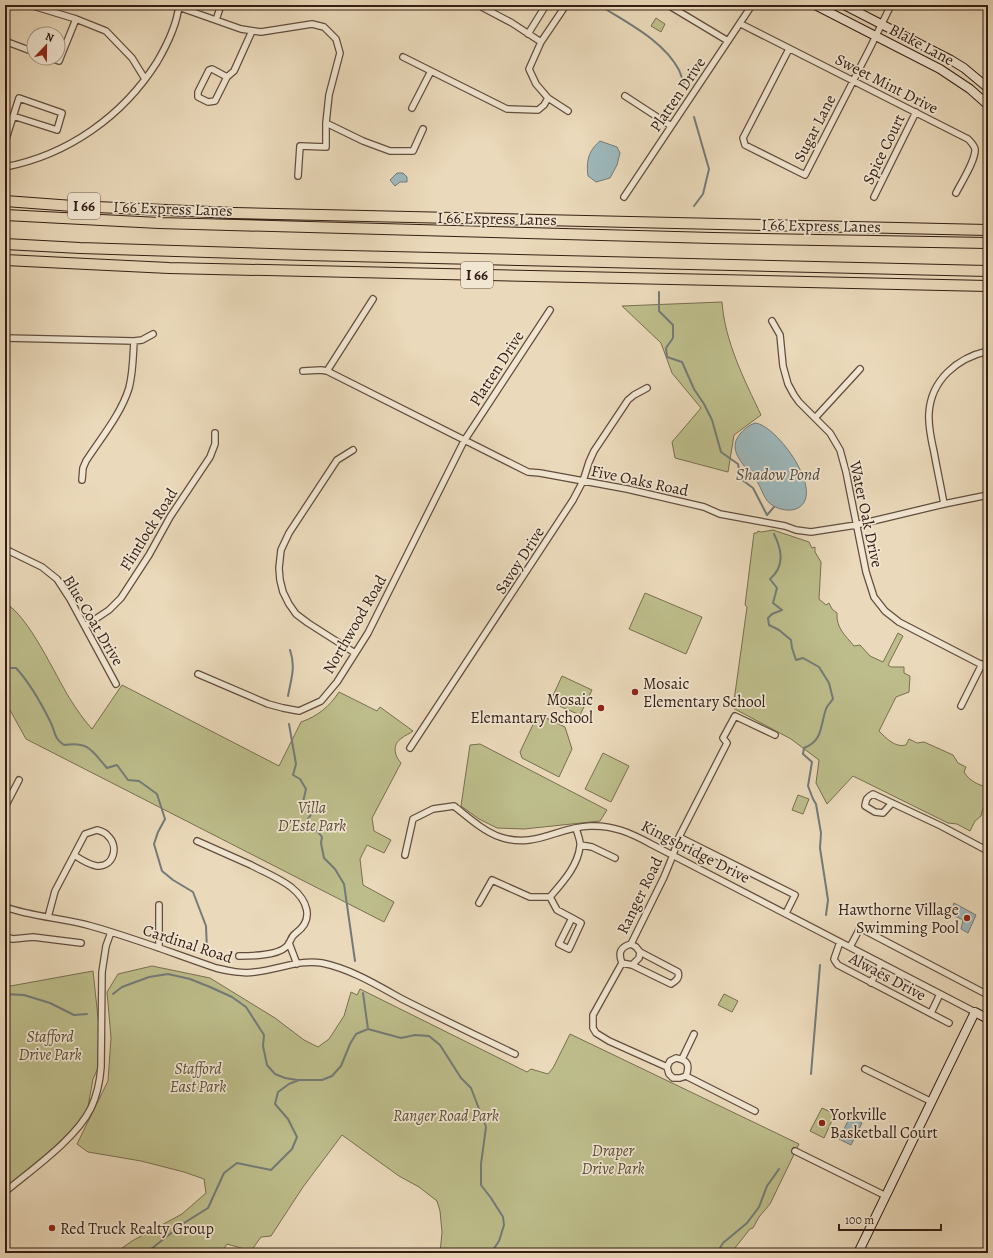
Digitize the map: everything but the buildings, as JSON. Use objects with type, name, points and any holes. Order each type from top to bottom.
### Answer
[{"type":"highway","name":"I 66","points":[[5,201],[73,206],[234,212],[988,230]]},
{"type":"highway","name":"I 66 Express Lanes","points":[[5,215],[166,224],[988,243]]},
{"type":"highway","points":[[5,244],[80,248],[305,255],[988,271]]},
{"type":"highway","name":"I 66","points":[[5,260],[169,268],[988,286]]},
{"type":"main road","name":"Blake Lane","points":[[815,5],[940,68],[970,89],[988,105]]},
{"type":"main road","name":"Blake Lane","points":[[844,5],[951,60],[964,68],[988,88]]},
{"type":"main road","name":"Kingsbridge Drive","points":[[975,1012],[988,1019]]},
{"type":"main road","points":[[858,1253],[975,1012]]},
{"type":"street","points":[[30,5],[76,19],[106,31],[132,58],[145,79]]},
{"type":"street","points":[[173,5],[252,31],[260,32],[312,24],[324,27],[336,39],[340,53],[329,95],[326,123],[326,147],[300,146],[298,176]]},
{"type":"street","points":[[216,20],[221,5]]},
{"type":"street","points":[[478,5],[512,22],[541,42]]},
{"type":"street","points":[[528,34],[546,5]]},
{"type":"street","points":[[566,5],[541,42],[529,69],[536,84],[548,98],[568,111]]},
{"type":"street","points":[[669,5],[728,41]]},
{"type":"street","name":"Platten Drive","points":[[624,197],[752,5]]},
{"type":"street","name":"Sugar Lane","points":[[789,49],[743,138],[745,145],[805,175],[891,5]]},
{"type":"street","points":[[5,167],[32,160],[53,152],[90,132],[118,110],[145,79],[162,53],[169,40],[179,6]]},
{"type":"street","points":[[66,44],[76,19]]},
{"type":"street","name":"Sweet Mint Drive","points":[[740,24],[968,139],[973,144],[975,150],[974,158],[956,193]]},
{"type":"street","points":[[227,77],[212,69],[209,70],[198,92],[198,97],[208,102],[215,101],[227,77],[234,71],[252,31]]},
{"type":"street","points":[[5,43],[10,43],[26,49]]},
{"type":"street","points":[[403,57],[507,109],[538,110],[544,105],[548,98]]},
{"type":"street","points":[[412,108],[431,70]]},
{"type":"street","points":[[625,96],[671,126]]},
{"type":"street","points":[[5,142],[13,116],[19,98],[62,113],[57,130],[13,116]]},
{"type":"street","name":"Spice Court","points":[[874,197],[916,112]]},
{"type":"street","points":[[326,123],[363,141],[390,151],[413,151],[423,130]]},
{"type":"street","points":[[327,371],[373,299]]},
{"type":"street","name":"Platten Drive","points":[[464,441],[550,310]]},
{"type":"street","name":"Water Oak Drive","points":[[772,321],[780,335],[783,366],[788,384],[800,402],[830,433],[840,450],[868,583],[874,597],[885,611],[899,622],[988,668]]},
{"type":"street","points":[[5,338],[134,341],[142,340],[153,334]]},
{"type":"street","points":[[82,480],[83,468],[86,460],[117,413],[127,394],[133,368],[134,341]]},
{"type":"street","points":[[944,504],[930,430],[929,412],[932,398],[942,379],[951,368],[967,358],[988,351]]},
{"type":"street","points":[[816,418],[860,369]]},
{"type":"street","name":"Five Oaks Road","points":[[304,371],[327,371],[528,472],[620,488],[689,503],[704,507],[720,514],[785,526],[796,530],[811,532],[856,524],[988,495]]},
{"type":"street","name":"Savoy Drive","points":[[410,748],[564,513],[583,481],[594,451],[628,400],[647,388]]},
{"type":"street","name":"Flintlock Road","points":[[85,626],[110,610],[121,598],[149,555],[170,518],[210,457],[215,444],[215,433]]},
{"type":"street","name":"Northwood Road","points":[[198,674],[268,704],[299,711],[321,701],[337,682],[368,633],[464,441]]},
{"type":"street","points":[[353,450],[337,460],[289,533],[281,550],[279,568],[283,592],[296,614],[355,653]]},
{"type":"street","name":"Blue Coat Drive","points":[[5,549],[42,567],[52,574],[60,583],[116,684]]},
{"type":"street","points":[[960,706],[982,664]]},
{"type":"street","name":"Ranger Road","points":[[667,1067],[596,1033],[593,1028],[593,1015],[622,963],[619,957],[620,951],[623,947],[631,944],[664,877],[679,837],[727,743],[723,738],[735,716],[775,736]]},
{"type":"street","points":[[5,807],[19,780]]},
{"type":"street","points":[[892,803],[883,813],[875,812],[865,806],[866,799],[868,796],[873,794],[892,803],[940,826],[988,851]]},
{"type":"street","name":"Kingsbridge Drive","points":[[405,855],[413,819],[433,808],[454,806],[485,830],[500,837],[512,840],[536,840],[576,828],[599,826],[619,829],[633,834],[975,1012]]},
{"type":"street","points":[[550,897],[565,879],[575,863],[581,845],[576,828]]},
{"type":"street","points":[[48,917],[56,892],[74,855],[85,834],[97,830],[108,835],[114,844],[114,854],[105,864],[97,866],[74,855]]},
{"type":"street","points":[[679,837],[795,895],[786,913]]},
{"type":"street","points":[[198,841],[272,875],[292,888],[306,904],[307,919],[300,930],[291,937],[290,943],[297,964]]},
{"type":"street","points":[[581,845],[592,847],[616,858]]},
{"type":"street","points":[[480,903],[492,880],[530,897],[550,897]]},
{"type":"street","points":[[550,897],[557,910],[572,918],[581,923],[569,948],[559,944],[572,918]]},
{"type":"street","points":[[159,905],[160,948]]},
{"type":"street","name":"Cardinal Road","points":[[6,909],[90,926],[160,948],[216,968],[234,972],[255,972],[297,964],[320,963],[346,970],[515,1054]]},
{"type":"street","points":[[850,947],[860,928],[988,995]]},
{"type":"street","points":[[5,1192],[70,1136],[86,1118],[94,1102],[100,1080],[101,1066],[102,972],[106,946],[111,932]]},
{"type":"street","points":[[5,937],[13,939],[33,937],[81,943]]},
{"type":"street","name":"Alwaes Drive","points":[[840,942],[835,956],[836,964],[949,1022]]},
{"type":"street","points":[[239,956],[266,955],[285,949],[290,943]]},
{"type":"street","points":[[622,963],[632,965],[671,984],[678,978],[678,972],[640,952],[631,944]]},
{"type":"street","points":[[632,965],[640,958],[640,952]]},
{"type":"street","points":[[872,983],[881,963]]},
{"type":"street","points":[[931,1013],[940,994]]},
{"type":"street","points":[[682,1059],[694,1034]]},
{"type":"street","points":[[686,1076],[689,1069],[687,1063],[682,1059],[676,1058],[670,1061],[667,1067],[669,1074],[673,1078],[686,1076],[755,1111]]},
{"type":"street","points":[[865,1070],[932,1102]]},
{"type":"street","points":[[795,1151],[886,1196]]},
{"type":"green space","points":[[656,18],[665,24],[661,32],[651,26]]},
{"type":"green space","points":[[722,302],[731,346],[761,415],[734,435],[728,472],[675,458],[672,442],[701,408],[672,373],[661,343],[622,306]]},
{"type":"green space","points":[[773,530],[809,542],[812,548],[815,547],[815,552],[821,562],[819,599],[826,605],[829,603],[832,609],[837,613],[838,623],[844,635],[854,646],[860,645],[870,656],[883,662],[898,633],[903,636],[888,665],[891,667],[904,667],[904,673],[910,676],[909,692],[896,697],[879,731],[894,744],[902,746],[906,745],[909,739],[917,743],[924,742],[953,755],[958,763],[966,767],[964,772],[969,778],[974,782],[988,788],[981,816],[975,821],[970,831],[957,824],[948,823],[853,776],[827,804],[816,783],[819,760],[791,739],[733,708],[747,607],[745,605],[754,533],[757,533],[758,531]]},
{"type":"green space","points":[[645,593],[702,617],[686,654],[629,629]]},
{"type":"green space","name":"Villa D'Este Park","points":[[5,603],[23,620],[32,633],[70,699],[92,729],[122,685],[279,766],[301,722],[313,717],[323,710],[339,692],[377,711],[380,707],[413,731],[399,740],[395,746],[397,757],[401,763],[372,818],[374,831],[391,840],[384,853],[367,845],[360,859],[363,885],[394,902],[384,922],[26,739],[5,701]]},
{"type":"green space","points":[[562,676],[592,690],[580,715],[550,702]]},
{"type":"green space","points":[[538,714],[565,727],[572,749],[559,777],[522,758],[520,752]]},
{"type":"green space","points":[[480,744],[607,810],[600,821],[524,829],[497,828],[479,819],[461,806],[470,745]]},
{"type":"green space","points":[[603,753],[629,766],[611,802],[585,789]]},
{"type":"green space","points":[[798,795],[809,799],[803,814],[792,810]]},
{"type":"green space","points":[[152,966],[210,978],[275,1018],[304,1040],[318,1047],[329,1039],[344,1016],[351,992],[357,995],[360,989],[527,1072],[531,1069],[548,1074],[553,1068],[570,1034],[799,1144],[770,1204],[759,1217],[753,1228],[750,1229],[731,1253],[440,1253],[442,1232],[440,1211],[437,1201],[419,1187],[399,1176],[342,1135],[303,1187],[271,1236],[261,1237],[251,1251],[227,1244],[221,1253],[115,1253],[132,1241],[182,1214],[206,1193],[204,1179],[184,1172],[141,1161],[88,1152],[77,1144],[108,1081],[111,1038],[107,992],[118,974]]},
{"type":"green space","name":"Stafford Drive Park","points":[[93,971],[99,1027],[98,1068],[93,1079],[86,1118],[70,1136],[5,1192],[5,987]]},
{"type":"green space","points":[[724,994],[738,1001],[732,1012],[718,1005]]},
{"type":"green space","name":"Yorkville Basketball Court","points":[[822,1108],[835,1114],[824,1138],[810,1131]]},
{"type":"water","points":[[600,141],[617,147],[620,153],[617,165],[610,178],[596,182],[588,176],[587,166],[590,153]]},
{"type":"water","points":[[397,173],[403,173],[407,177],[407,182],[400,182],[395,186],[390,180]]},
{"type":"water","name":"Shadow Pond","points":[[755,423],[764,427],[775,435],[786,447],[795,461],[802,475],[806,489],[805,500],[798,508],[785,510],[775,507],[770,503],[758,483],[744,466],[736,453],[736,441],[740,434],[747,427]]},
{"type":"water","name":"Hawthorne Village Swimming Pool","points":[[954,903],[976,915],[968,933],[961,929],[963,920],[949,913]]},
{"type":"water","points":[[850,1117],[862,1123],[851,1145],[839,1139]]},
{"type":"waterway","points":[[599,5],[644,33],[664,50],[679,70],[684,85]]},
{"type":"waterway","points":[[694,117],[709,169],[703,194],[694,206]]},
{"type":"waterway","points":[[659,292],[659,311],[673,325],[673,338],[666,348],[667,357],[682,362],[694,389],[712,420],[721,452],[738,464],[741,479],[753,488],[767,515],[774,507]]},
{"type":"waterway","points":[[774,534],[779,546],[781,558],[778,569],[770,579],[777,588],[773,603],[782,610],[772,614],[768,618],[769,625],[779,630],[791,640],[796,660],[803,658],[819,667],[829,683],[833,699],[826,709],[818,737],[810,745],[804,748],[803,754],[812,762],[808,786],[816,804],[821,833],[820,848],[828,900],[826,915]]},
{"type":"waterway","points":[[288,696],[293,668],[290,650]]},
{"type":"waterway","points":[[5,656],[8,668],[16,668],[31,687],[47,714],[56,737],[60,742],[64,745],[72,744],[85,746],[93,752],[107,768],[117,765],[128,780],[139,781],[157,794],[165,819],[154,844],[162,871],[173,880],[193,892],[206,926],[207,951]]},
{"type":"waterway","points":[[289,724],[296,764],[293,775],[300,779],[306,789],[303,802],[312,813],[308,819],[322,837],[321,843],[324,858],[335,869],[344,884],[355,961]]},
{"type":"waterway","points":[[811,1074],[820,965]]},
{"type":"waterway","points":[[113,994],[122,987],[149,977],[168,974],[190,979],[232,997],[246,1007],[264,1035],[263,1046],[267,1065],[275,1074],[285,1078],[297,1080]]},
{"type":"waterway","points":[[363,993],[368,1029]]},
{"type":"waterway","points":[[5,994],[24,995],[50,1003],[74,1015],[87,1014]]},
{"type":"waterway","points":[[146,1253],[184,1223],[208,1208],[224,1173],[237,1163],[271,1170],[292,1149],[297,1137],[288,1119],[275,1104],[278,1092],[289,1084],[299,1080],[322,1080],[332,1076],[341,1066],[356,1034],[368,1029],[401,1038],[415,1035],[429,1036],[440,1045],[461,1078],[471,1088],[486,1127],[481,1164],[481,1185],[503,1217],[504,1225],[499,1241],[491,1253]]},
{"type":"waterway","points":[[717,1253],[723,1243],[747,1223],[759,1207],[767,1186],[779,1169]]},
{"type":"place","name":"Mosaic Elementary School","points":[[635,692]]},
{"type":"place","name":"Mosaic Elemantary School","points":[[601,708]]},
{"type":"place","name":"Hawthorne Village Swimming Pool","points":[[967,918]]},
{"type":"place","name":"Yorkville Basketball Court","points":[[822,1123]]},
{"type":"place","name":"Red Truck Realty Group","points":[[52,1228]]},
{"type":"park label","name":"Stafford East Park","points":[[198,1077]]},
{"type":"park label","name":"Ranger Road Park","points":[[446,1115]]},
{"type":"park label","name":"Draper Drive Park","points":[[613,1159]]}]
